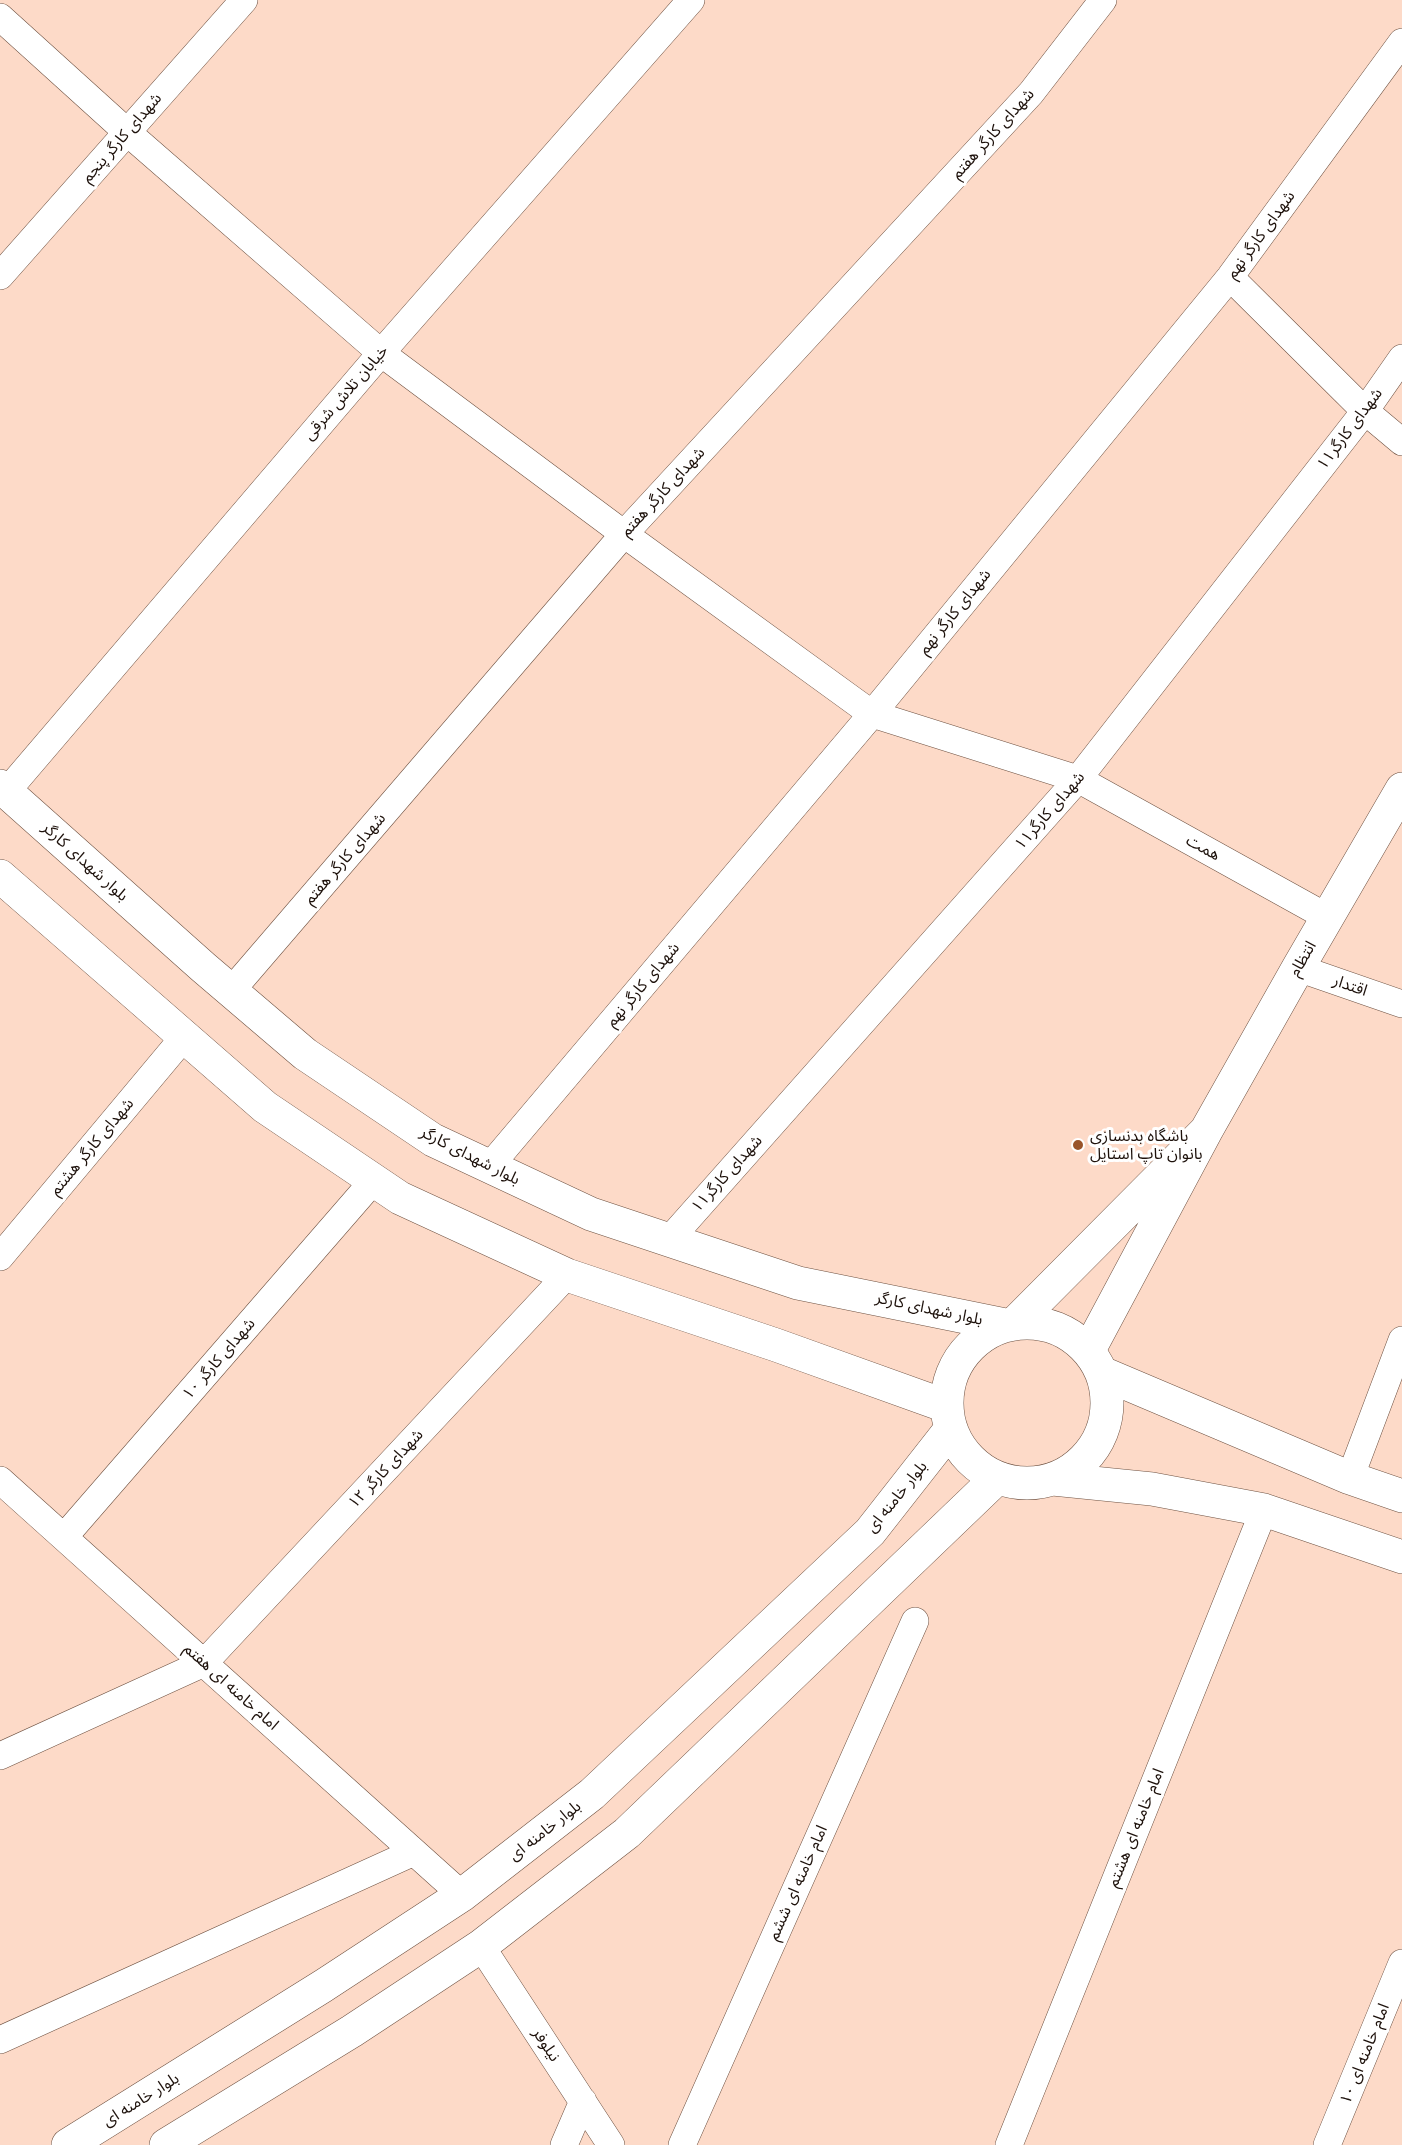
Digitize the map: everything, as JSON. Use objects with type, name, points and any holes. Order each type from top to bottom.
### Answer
[{"type":"main road","name":"انتظام","points":[[1206,1131],[1402,789]]},
{"type":"main road","name":"بلوار شهدای کارگر","points":[[2,792],[305,1054],[433,1140],[591,1215],[798,1283],[1010,1324]]},
{"type":"main road","points":[[0,876],[265,1107],[400,1198],[567,1275],[776,1345],[948,1418]]},
{"type":"main road","points":[[1010,1324],[1206,1131]]},
{"type":"main road","points":[[1206,1131],[1095,1362],[1107,1398],[1105,1424],[1094,1448],[1076,1467],[1053,1479],[1034,1483],[1016,1483],[998,1478],[977,1467],[961,1450],[948,1418],[948,1385],[956,1364],[969,1347],[986,1334],[1010,1324],[1042,1323],[1068,1333],[1095,1362],[1350,1478],[1402,1496]]},
{"type":"main road","name":"بلوار خامنه ای","points":[[68,2145],[323,1986],[462,1895],[592,1794],[870,1532],[948,1418]]},
{"type":"main road","points":[[166,2145],[199,2135],[481,1946],[627,1833],[998,1478]]},
{"type":"main road","points":[[1053,1479],[1152,1489],[1264,1510],[1402,1557]]},
{"type":"street","name":"شهدای کارگر پنجم","points":[[0,276],[244,0]]},
{"type":"street","name":"خیابان تلاش شرقی","points":[[2,792],[381,353],[691,0]]},
{"type":"street","name":"شهدای کارگر هفتم","points":[[231,991],[624,534],[1031,93],[1103,0]]},
{"type":"street","name":"همت","points":[[0,17],[127,132],[381,353],[624,534],[872,714],[1078,779],[1327,917]]},
{"type":"street","name":"شهدای کارگر نهم","points":[[489,1167],[872,714],[1230,277],[1402,42]]},
{"type":"street","points":[[1230,277],[1365,411],[1402,442]]},
{"type":"street","name":"شهدای کارگر۱۱","points":[[669,1240],[1078,779],[1365,411],[1402,358]]},
{"type":"street","name":"اقتدار","points":[[1298,968],[1402,1004]]},
{"type":"street","name":"شهدای کارگر هشتم","points":[[0,1257],[184,1037]]},
{"type":"street","name":"شهدای کارگر ۱۰","points":[[64,1537],[374,1180]]},
{"type":"street","name":"شهدای کارگر ۱۲","points":[[204,1663],[567,1275]]},
{"type":"street","points":[[1350,1478],[1402,1340]]},
{"type":"street","name":"امام خامنه ای هفتم","points":[[0,1480],[462,1895]]},
{"type":"street","name":"امام خامنه ای هشتم","points":[[1009,2145],[1264,1510]]},
{"type":"street","name":"امام خامنه ای ششم","points":[[682,2145],[915,1621]]},
{"type":"street","points":[[0,1756],[204,1663]]},
{"type":"street","points":[[0,2040],[414,1852]]},
{"type":"street","name":"نیلوفر","points":[[481,1946],[611,2145]]},
{"type":"street","name":"امام خامنه ای ۱۰","points":[[1327,2145],[1402,1963]]},
{"type":"street","points":[[564,2145],[583,2102]]},
{"type":"place","name":"باشگاه بدنسازی بانوان تاپ استایل","points":[[1078,1145]]}]
